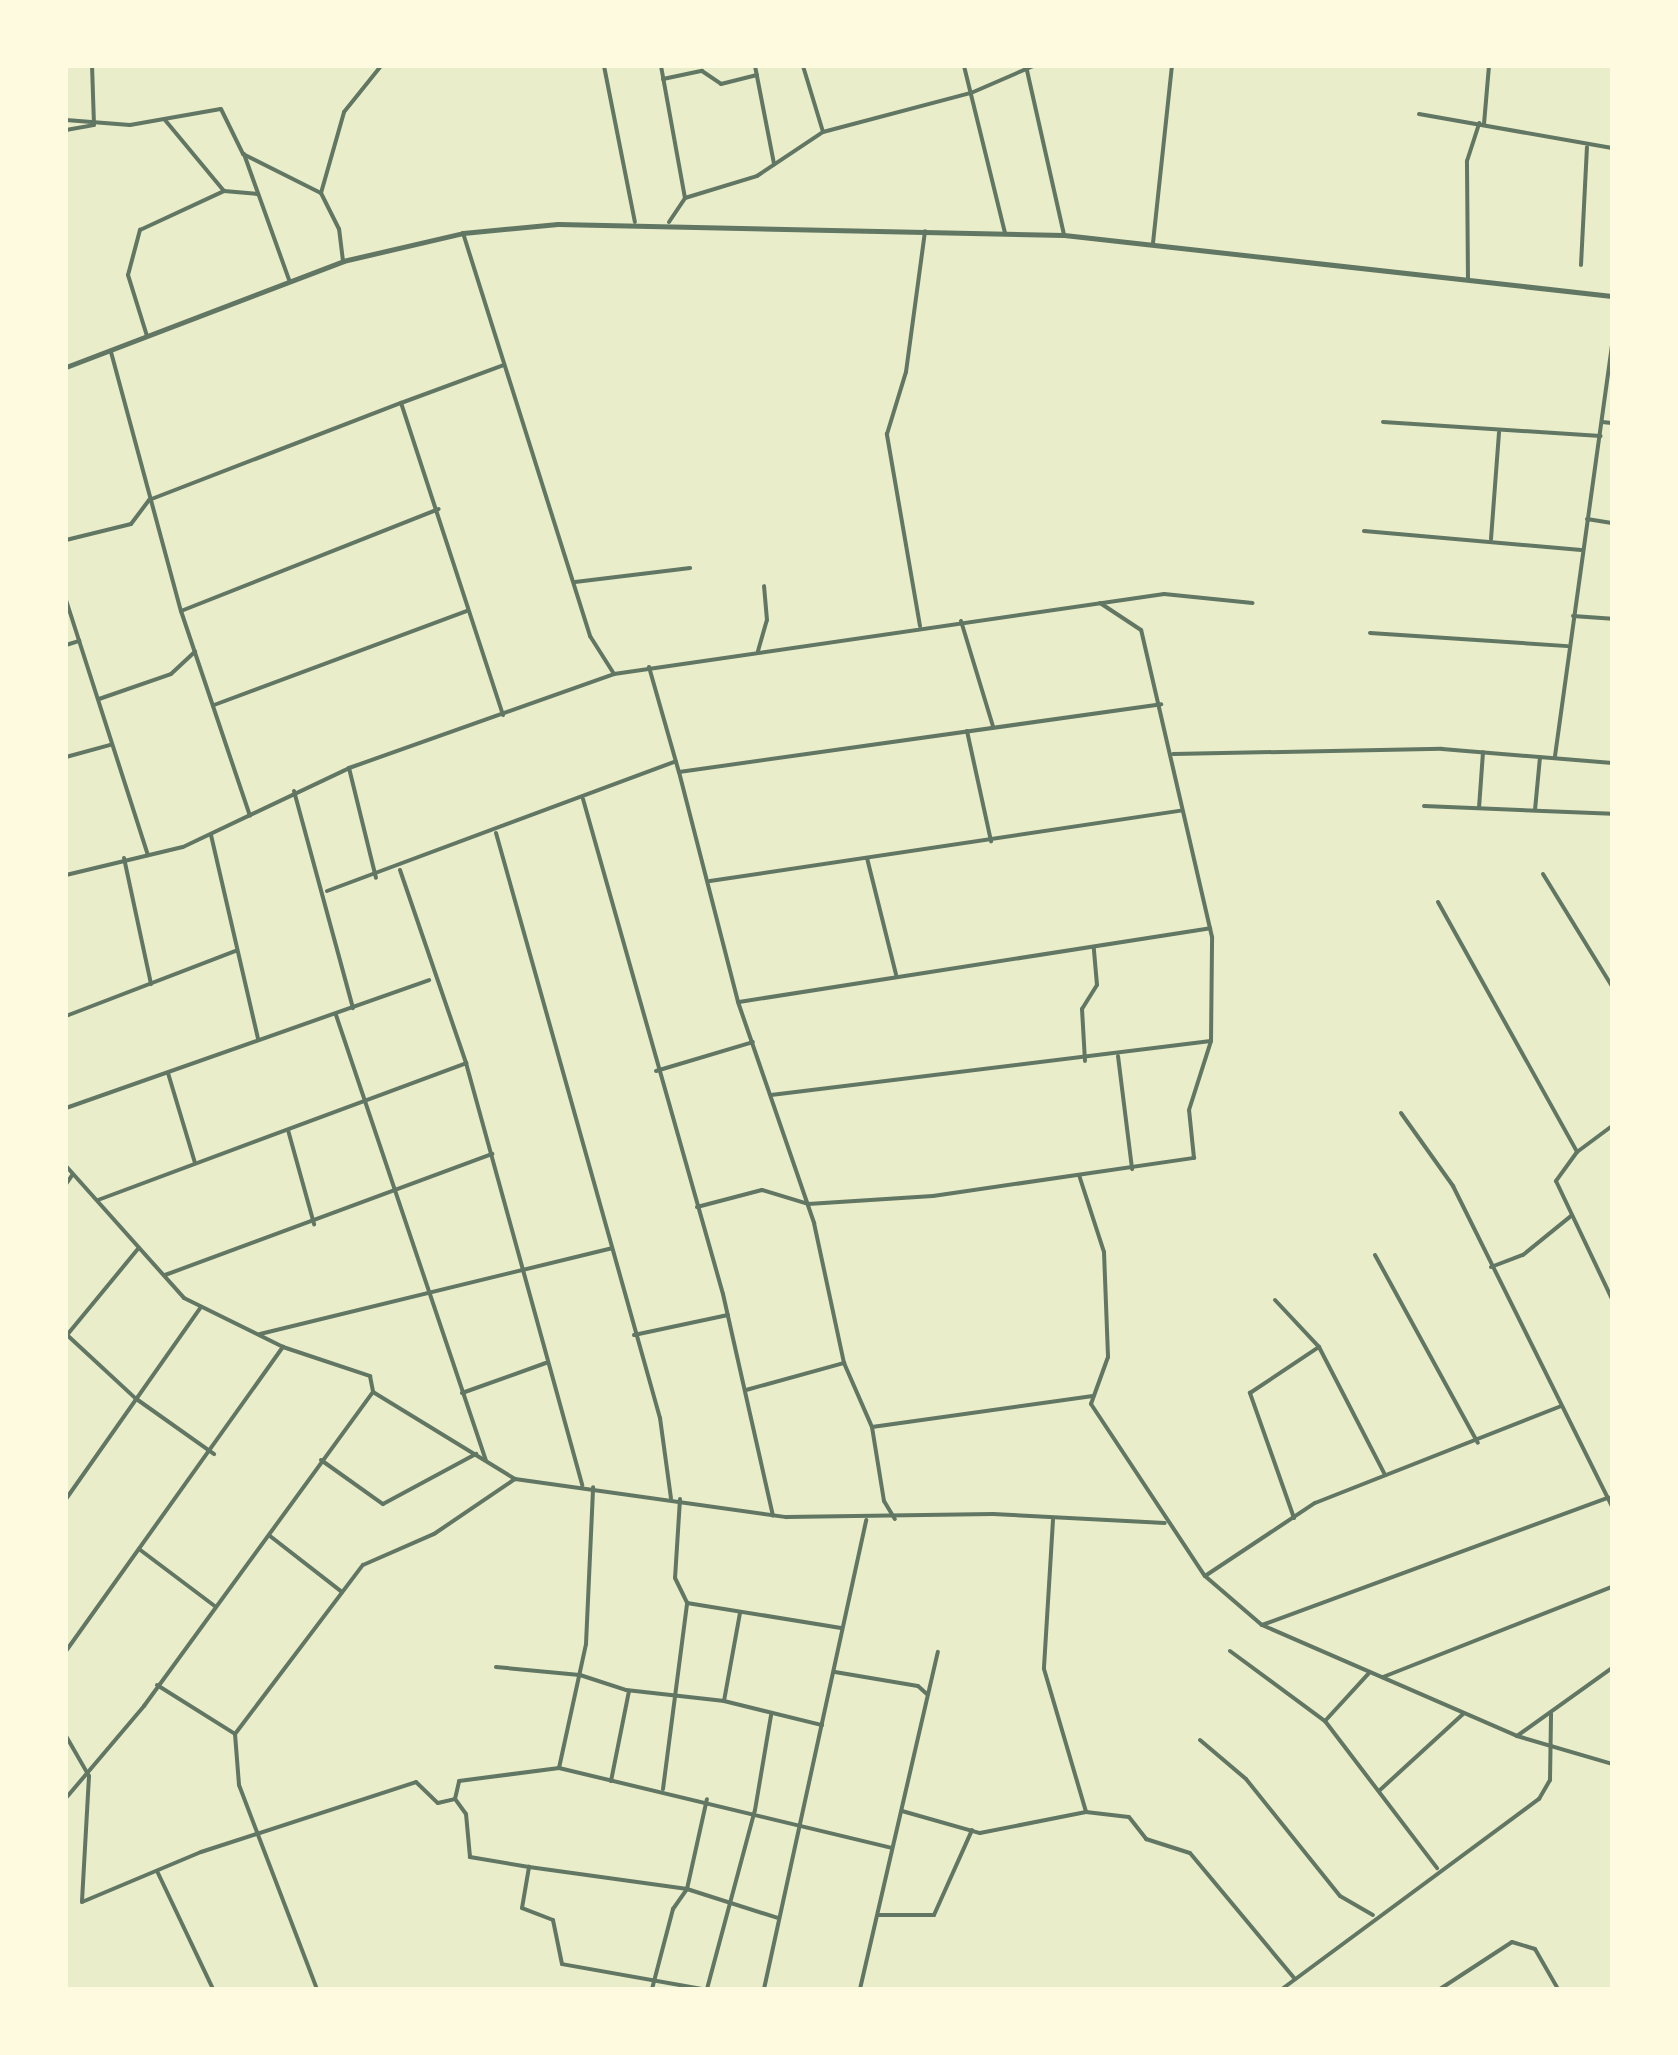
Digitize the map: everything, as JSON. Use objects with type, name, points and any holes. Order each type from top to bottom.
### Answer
[{"type":"street","points":[[92,66],[94,125]]},
{"type":"street","points":[[321,193],[344,112],[381,66]]},
{"type":"street","points":[[604,66],[635,222]]},
{"type":"street","points":[[661,66],[685,198]]},
{"type":"street","points":[[755,66],[774,164]]},
{"type":"street","points":[[803,66],[823,132]]},
{"type":"street","points":[[964,66],[1005,233]]},
{"type":"street","points":[[669,222],[685,198],[774,164],[823,132],[971,93],[1033,66]]},
{"type":"street","points":[[1153,243],[1172,66]]},
{"type":"street","points":[[1468,282],[1467,161],[1482,123],[1489,66]]},
{"type":"street","points":[[1026,67],[1064,235]]},
{"type":"street","points":[[663,79],[702,71],[721,84],[757,75]]},
{"type":"street","points":[[66,130],[165,120],[221,109],[243,154],[289,280]]},
{"type":"street","points":[[1419,114],[1482,123],[1587,147],[1612,148]]},
{"type":"street","points":[[66,120],[94,125]]},
{"type":"street","points":[[165,120],[224,191]]},
{"type":"street","points":[[1581,265],[1587,147]]},
{"type":"street","points":[[243,154],[321,193],[339,229],[343,261]]},
{"type":"street","points":[[147,336],[128,275],[140,230],[224,191],[258,194]]},
{"type":"street","points":[[66,367],[343,261],[463,233],[635,222],[1064,235],[1612,296]]},
{"type":"street","points":[[920,626],[887,434],[906,372],[925,230]]},
{"type":"street","points":[[463,233],[590,636],[614,674]]},
{"type":"street","points":[[1555,756],[1612,343]]},
{"type":"street","points":[[111,352],[181,611],[250,816]]},
{"type":"street","points":[[66,540],[131,524],[149,500],[504,365]]},
{"type":"street","points":[[401,403],[439,509],[467,611],[503,715]]},
{"type":"street","points":[[1383,422],[1499,432],[1601,436]]},
{"type":"street","points":[[1602,422],[1612,423]]},
{"type":"street","points":[[1491,539],[1499,432]]},
{"type":"street","points":[[181,611],[439,509]]},
{"type":"street","points":[[1587,519],[1612,523]]},
{"type":"street","points":[[1364,531],[1491,539],[1582,550]]},
{"type":"street","points":[[575,582],[690,568]]},
{"type":"street","points":[[758,651],[767,620],[764,586]]},
{"type":"street","points":[[66,875],[124,858],[148,855],[211,834],[293,791],[349,768],[614,674],[920,626],[1164,594],[1253,603]]},
{"type":"street","points":[[66,600],[99,699],[110,745],[148,855]]},
{"type":"street","points":[[697,1207],[762,1190],[808,1204],[1132,1169],[1194,1158],[1189,1110],[1211,1041],[1210,928],[1181,811],[1173,754],[1141,630],[1098,602]]},
{"type":"street","points":[[213,705],[467,611]]},
{"type":"street","points":[[1573,616],[1612,619]]},
{"type":"street","points":[[961,621],[993,726]]},
{"type":"street","points":[[1370,633],[1568,646]]},
{"type":"street","points":[[66,645],[80,641]]},
{"type":"street","points":[[99,699],[171,674],[195,652]]},
{"type":"street","points":[[649,667],[710,881],[738,1002],[808,1204],[844,1363],[872,1427],[884,1501],[895,1519]]},
{"type":"street","points":[[679,772],[1161,704]]},
{"type":"street","points":[[967,731],[991,841]]},
{"type":"street","points":[[66,757],[110,745]]},
{"type":"street","points":[[1173,754],[1483,752],[1612,763]]},
{"type":"street","points":[[1479,808],[1483,752]]},
{"type":"street","points":[[1535,810],[1541,755]]},
{"type":"street","points":[[327,891],[400,870],[676,761]]},
{"type":"street","points":[[349,768],[376,878]]},
{"type":"street","points":[[293,791],[327,891],[353,1008]]},
{"type":"street","points":[[583,799],[656,1071],[728,1315],[773,1515]]},
{"type":"street","points":[[1424,806],[1612,814]]},
{"type":"street","points":[[710,881],[1181,811]]},
{"type":"street","points":[[496,833],[674,1478],[671,1498]]},
{"type":"street","points":[[211,834],[235,951],[258,1039]]},
{"type":"street","points":[[124,858],[151,984]]},
{"type":"street","points":[[867,858],[896,974]]},
{"type":"street","points":[[400,870],[466,1063],[525,1266],[546,1363],[582,1485]]},
{"type":"street","points":[[1543,874],[1612,986]]},
{"type":"street","points":[[1438,902],[1577,1152]]},
{"type":"street","points":[[738,1002],[896,974],[1210,928]]},
{"type":"street","points":[[1085,1061],[1082,1009],[1097,985],[1094,947]]},
{"type":"street","points":[[67,1014],[235,951]]},
{"type":"street","points":[[429,980],[432,967]]},
{"type":"street","points":[[66,1108],[429,980],[439,985]]},
{"type":"street","points":[[336,1015],[487,1462]]},
{"type":"street","points":[[771,1095],[1085,1061],[1211,1041]]},
{"type":"street","points":[[656,1071],[754,1042]]},
{"type":"street","points":[[1118,1056],[1132,1169]]},
{"type":"street","points":[[98,1200],[466,1063]]},
{"type":"street","points":[[168,1073],[195,1163]]},
{"type":"street","points":[[1401,1113],[1453,1186],[1612,1506]]},
{"type":"street","points":[[1612,1126],[1577,1152],[1557,1176],[1571,1216],[1612,1299]]},
{"type":"street","points":[[288,1130],[314,1224]]},
{"type":"street","points":[[164,1275],[396,1195],[492,1154]]},
{"type":"street","points":[[66,1166],[138,1248],[201,1307],[283,1347],[370,1376],[373,1392],[321,1460],[270,1536],[89,1776],[66,1798]]},
{"type":"street","points":[[66,1184],[73,1174]]},
{"type":"street","points":[[1079,1175],[1104,1252],[1108,1357],[1093,1396],[1095,1414],[1165,1523],[1205,1576],[1262,1625],[1517,1736],[1554,1750],[1612,1764]]},
{"type":"street","points":[[1491,1267],[1523,1255],[1571,1216]]},
{"type":"street","points":[[138,1248],[66,1335],[135,1398],[214,1454]]},
{"type":"street","points":[[257,1335],[525,1266],[613,1248]]},
{"type":"street","points":[[1375,1255],[1478,1443]]},
{"type":"street","points":[[1275,1300],[1319,1347],[1384,1473]]},
{"type":"street","points":[[66,1499],[201,1307]]},
{"type":"street","points":[[634,1335],[728,1315]]},
{"type":"street","points":[[66,1651],[139,1549],[214,1454],[283,1347]]},
{"type":"street","points":[[1294,1518],[1250,1393],[1319,1347]]},
{"type":"street","points":[[462,1393],[546,1363]]},
{"type":"street","points":[[746,1390],[844,1363]]},
{"type":"street","points":[[373,1392],[515,1479],[582,1485],[773,1515],[866,1520],[993,1514],[1053,1520],[1165,1523]]},
{"type":"street","points":[[872,1427],[1093,1396]]},
{"type":"street","points":[[1205,1576],[1294,1518],[1384,1473],[1478,1443],[1561,1406]]},
{"type":"street","points":[[321,1460],[383,1504],[476,1454]]},
{"type":"street","points":[[317,1989],[239,1785],[235,1734],[363,1565],[434,1534],[515,1479]]},
{"type":"street","points":[[559,1768],[580,1675],[593,1487]]},
{"type":"street","points":[[1262,1625],[1608,1498]]},
{"type":"street","points":[[663,1789],[687,1603],[675,1578],[680,1499]]},
{"type":"street","points":[[764,1989],[866,1520]]},
{"type":"street","points":[[1053,1520],[1044,1669],[1086,1812]]},
{"type":"street","points":[[270,1536],[342,1592]]},
{"type":"street","points":[[139,1549],[216,1607]]},
{"type":"street","points":[[1380,1678],[1612,1587]]},
{"type":"street","points":[[687,1603],[841,1628]]},
{"type":"street","points":[[724,1701],[740,1613]]},
{"type":"street","points":[[1230,1651],[1325,1721],[1437,1868]]},
{"type":"street","points":[[860,1989],[938,1652]]},
{"type":"street","points":[[496,1667],[580,1675],[629,1691],[724,1701],[822,1725]]},
{"type":"street","points":[[1517,1736],[1612,1668]]},
{"type":"street","points":[[835,1672],[918,1686],[928,1695]]},
{"type":"street","points":[[1325,1721],[1369,1673]]},
{"type":"street","points":[[157,1685],[235,1734]]},
{"type":"street","points":[[611,1781],[629,1691]]},
{"type":"street","points":[[529,1867],[522,1908],[553,1920],[562,1964],[653,1986],[704,1989],[755,1810],[771,1714]]},
{"type":"street","points":[[1380,1790],[1426,1756],[1463,1714]]},
{"type":"street","points":[[1282,1989],[1373,1915],[1539,1799],[1554,1750],[1551,1714]]},
{"type":"street","points":[[66,1736],[89,1776],[82,1902],[256,1833],[416,1782],[438,1803],[455,1799]]},
{"type":"street","points":[[1200,1740],[1246,1779],[1340,1896],[1373,1915]]},
{"type":"street","points":[[778,1918],[687,1889],[470,1857],[466,1814],[455,1799],[459,1781],[559,1768],[755,1810],[892,1848]]},
{"type":"street","points":[[653,1986],[673,1909],[687,1889],[707,1799]]},
{"type":"street","points":[[902,1811],[972,1830],[1086,1812],[1129,1817],[1146,1839],[1168,1840],[1190,1853],[1295,1979]]},
{"type":"street","points":[[879,1915],[934,1915],[972,1830]]},
{"type":"street","points":[[157,1871],[213,1989]]},
{"type":"street","points":[[1440,1989],[1512,1942],[1535,1949],[1558,1989]]}]
